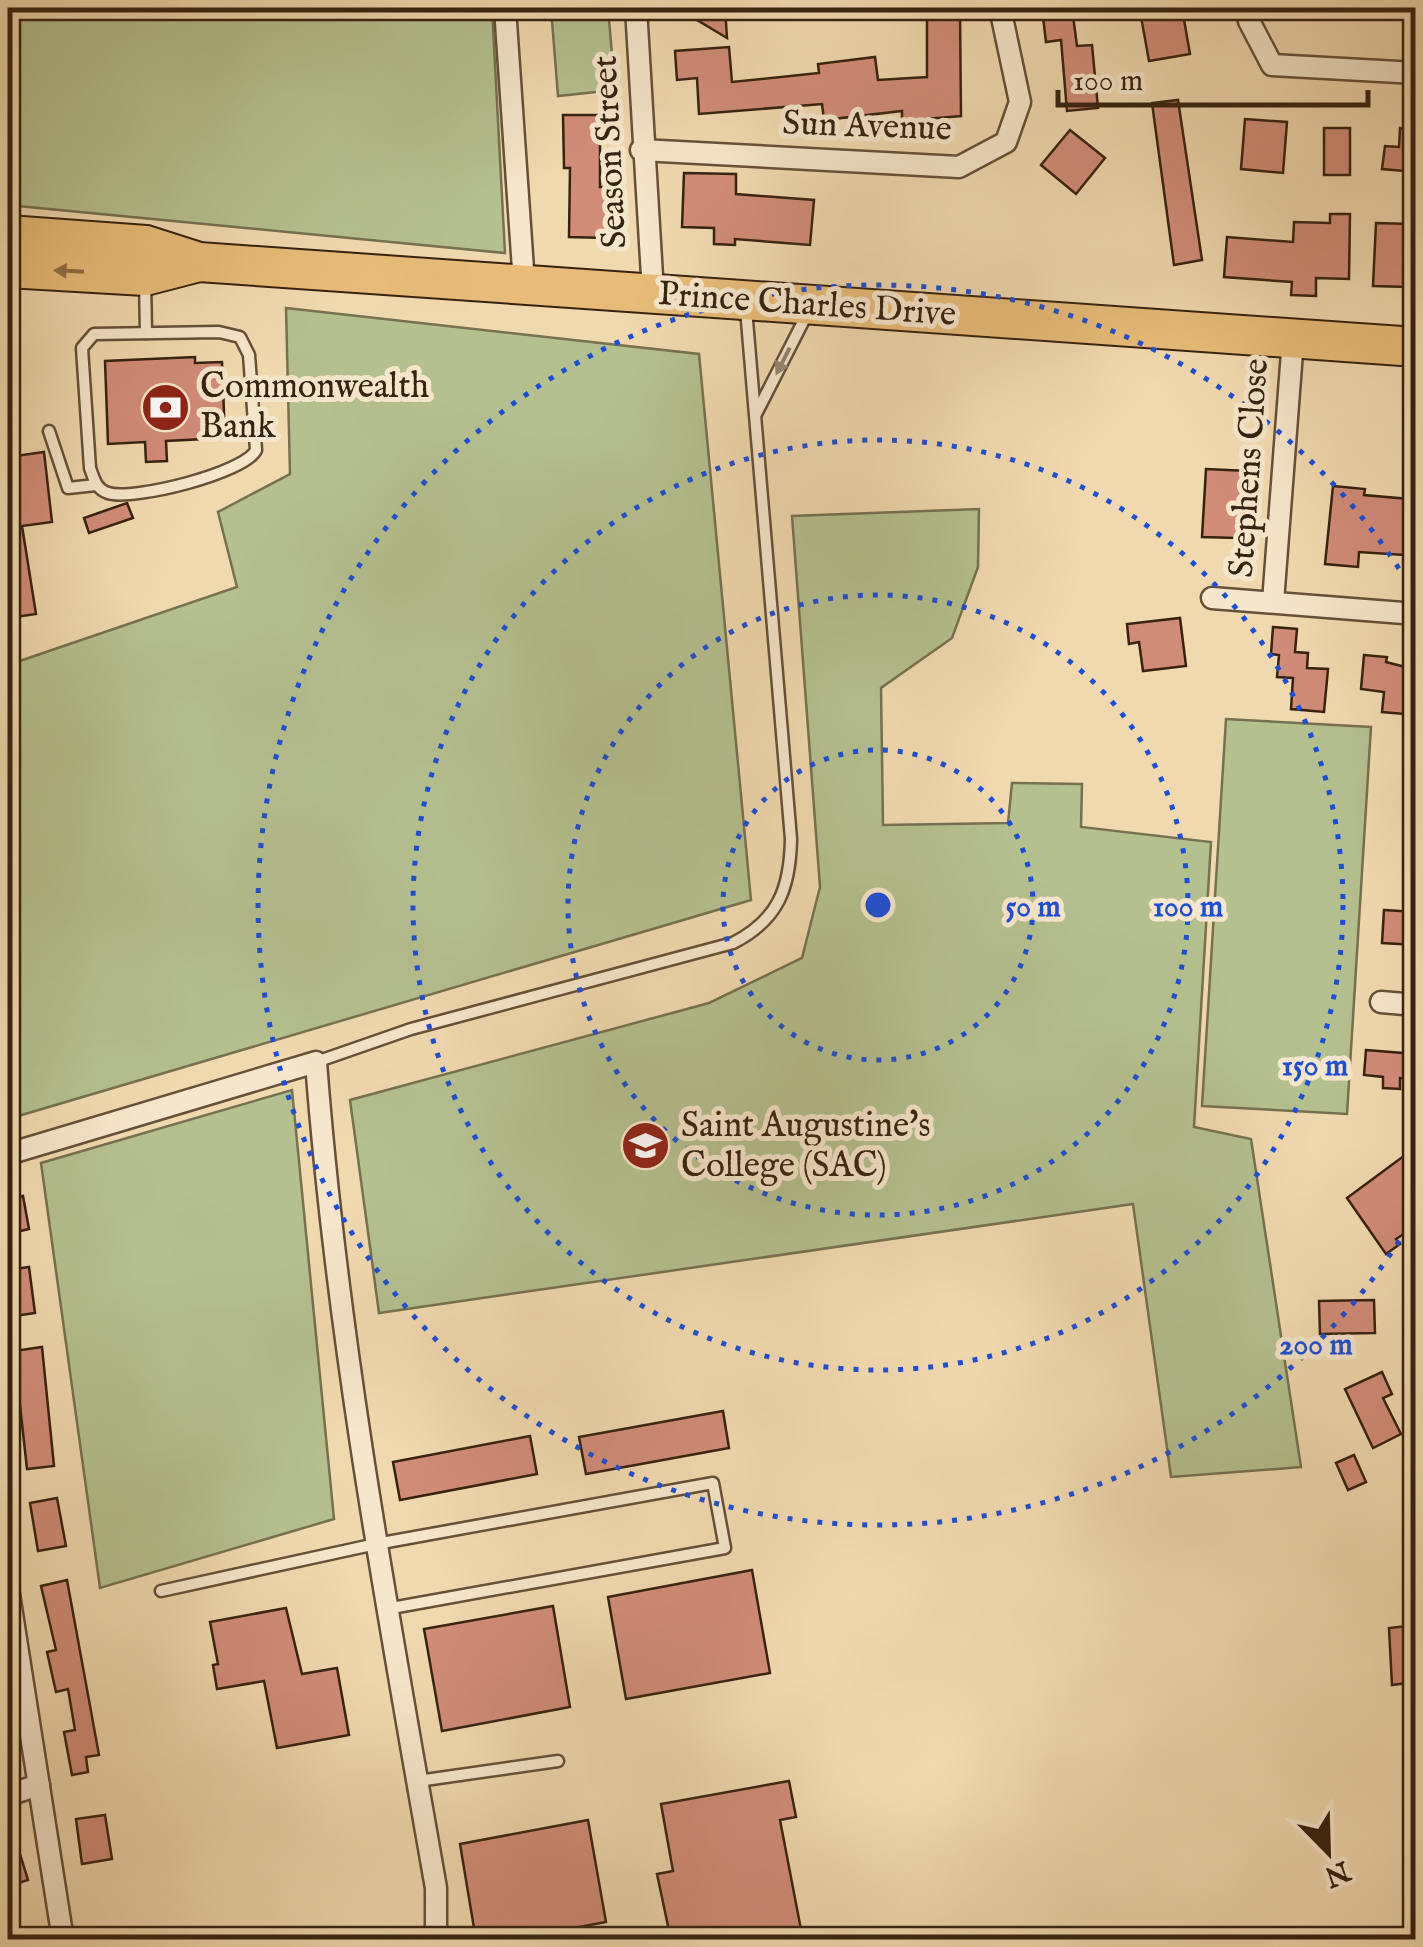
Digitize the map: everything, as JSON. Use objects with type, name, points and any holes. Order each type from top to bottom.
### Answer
[{"type":"highway","name":"Prince Charles Drive","points":[[8,235],[146,260]]},
{"type":"highway","name":"Prince Charles Drive","points":[[8,268],[146,260],[199,262],[1416,347]]},
{"type":"street","points":[[506,8],[524,284]]},
{"type":"street","name":"Season Street","points":[[636,8],[641,150],[653,293]]},
{"type":"street","name":"Sun Avenue","points":[[641,150],[959,167],[1006,142],[1020,102],[1000,8]]},
{"type":"street","points":[[1247,8],[1249,21],[1272,65],[1416,73]]},
{"type":"street","name":"Stephens Close","points":[[1273,602],[1292,339]]},
{"type":"street","points":[[1212,598],[1416,614]]},
{"type":"street","points":[[1380,1002],[1416,1005]]},
{"type":"street","points":[[8,1154],[316,1062],[322,1144],[376,1544],[436,1888],[436,1940]]},
{"type":"street","points":[[8,1588],[63,1940]]},
{"type":"street","points":[[8,1794],[38,1784]]},
{"type":"lane","points":[[146,260],[146,333]]},
{"type":"lane","points":[[316,1062],[411,1029],[718,948],[756,931],[774,913],[785,891],[791,839],[746,301]]},
{"type":"lane","points":[[756,415],[811,306]]},
{"type":"lane","points":[[219,332],[240,336],[249,355],[256,450],[251,460],[229,472],[125,495],[106,492],[96,484],[90,468],[84,343],[94,334],[146,333],[219,332]]},
{"type":"lane","points":[[49,431],[68,488],[96,484]]},
{"type":"lane","points":[[161,1591],[376,1544],[713,1483],[725,1548],[386,1610]]},
{"type":"lane","points":[[417,1781],[558,1761]]},
{"type":"green space","points":[[8,8],[492,8],[505,253],[8,205]]},
{"type":"green space","points":[[551,8],[608,8],[615,90],[558,96]]},
{"type":"green space","points":[[286,308],[699,354],[751,900],[8,1119],[8,665],[237,587],[218,512],[290,474]]},
{"type":"green space","points":[[979,509],[978,567],[952,638],[881,688],[883,825],[1008,823],[1012,783],[1082,784],[1081,827],[1211,842],[1194,1127],[1251,1139],[1301,1467],[1171,1477],[1133,1204],[379,1313],[350,1100],[709,1003],[802,958],[820,887],[792,516]]},
{"type":"green space","points":[[1226,719],[1371,727],[1347,1114],[1202,1106]]},
{"type":"green space","points":[[292,1090],[334,1519],[100,1588],[41,1163]]},
{"type":"building","points":[[677,8],[725,8],[727,38]]},
{"type":"building","points":[[1042,8],[1072,8],[1077,46],[1092,45],[1098,108],[1067,111],[1061,40],[1046,42]]},
{"type":"building","points":[[1182,8],[1190,54],[1149,61],[1140,11]]},
{"type":"building","points":[[960,12],[961,116],[902,121],[902,111],[824,120],[822,104],[699,114],[697,78],[677,80],[675,51],[729,47],[732,82],[819,73],[818,64],[875,57],[878,80],[927,77],[927,13]]},
{"type":"building","points":[[1178,100],[1202,260],[1174,265],[1152,103]]},
{"type":"building","points":[[563,115],[600,115],[600,187],[608,187],[607,238],[569,237],[570,168],[564,168]]},
{"type":"building","points":[[1245,119],[1287,122],[1283,173],[1241,169]]},
{"type":"building","points":[[1324,128],[1350,128],[1350,175],[1324,175]]},
{"type":"building","points":[[1400,128],[1416,130],[1416,172],[1382,169],[1385,146],[1399,147]]},
{"type":"building","points":[[1070,130],[1105,158],[1076,194],[1041,165]]},
{"type":"building","points":[[684,173],[736,174],[736,194],[814,200],[810,245],[735,239],[735,245],[714,244],[714,228],[682,227]]},
{"type":"building","points":[[1330,214],[1350,214],[1349,279],[1316,278],[1316,296],[1291,295],[1292,282],[1224,277],[1227,237],[1293,242],[1294,222],[1330,223]]},
{"type":"building","points":[[1376,223],[1411,224],[1409,287],[1373,286]]},
{"type":"building","name":"Commonwealth Bank","points":[[195,357],[195,363],[222,362],[225,438],[166,441],[167,461],[146,462],[145,442],[108,444],[105,361]]},
{"type":"building","points":[[44,452],[52,522],[22,526],[36,614],[8,618],[8,457]]},
{"type":"building","points":[[1206,469],[1248,471],[1246,499],[1239,498],[1237,538],[1202,537]]},
{"type":"building","points":[[1333,486],[1365,489],[1364,495],[1409,499],[1408,506],[1416,506],[1416,546],[1405,545],[1404,555],[1359,552],[1358,567],[1325,564]]},
{"type":"building","points":[[127,503],[133,518],[89,533],[84,518]]},
{"type":"building","points":[[1180,618],[1186,666],[1143,671],[1139,642],[1129,644],[1127,624]]},
{"type":"building","points":[[1273,627],[1297,629],[1295,652],[1308,653],[1307,668],[1328,669],[1324,712],[1291,709],[1293,678],[1277,677],[1279,655],[1271,654]]},
{"type":"building","points":[[1364,655],[1387,657],[1386,662],[1413,669],[1410,696],[1416,696],[1416,715],[1382,712],[1384,692],[1361,689]]},
{"type":"building","points":[[1384,910],[1416,912],[1416,945],[1382,943]]},
{"type":"building","points":[[1366,1050],[1415,1054],[1413,1079],[1400,1078],[1400,1089],[1383,1088],[1383,1077],[1364,1075]]},
{"type":"building","points":[[1416,1147],[1416,1226],[1396,1239],[1400,1244],[1386,1254],[1347,1198]]},
{"type":"building","points":[[23,1196],[29,1229],[8,1234],[8,1198]]},
{"type":"building","points":[[29,1267],[35,1313],[8,1317],[8,1270]]},
{"type":"building","points":[[1374,1300],[1375,1333],[1320,1334],[1319,1301]]},
{"type":"building","points":[[42,1347],[54,1466],[27,1469],[14,1351]]},
{"type":"building","points":[[1382,1372],[1392,1394],[1383,1398],[1401,1434],[1373,1448],[1345,1389]]},
{"type":"building","points":[[723,1411],[729,1448],[586,1474],[579,1437]]},
{"type":"building","points":[[530,1436],[537,1474],[400,1500],[393,1462]]},
{"type":"building","points":[[1354,1455],[1366,1482],[1348,1490],[1336,1463]]},
{"type":"building","points":[[57,1498],[66,1546],[38,1551],[30,1503]]},
{"type":"building","points":[[752,1570],[770,1673],[626,1699],[608,1597]]},
{"type":"building","points":[[67,1580],[99,1755],[86,1757],[88,1772],[72,1775],[64,1732],[75,1730],[68,1689],[56,1692],[47,1652],[56,1650],[41,1586]]},
{"type":"building","points":[[553,1606],[570,1707],[442,1731],[424,1629]]},
{"type":"building","points":[[286,1608],[302,1674],[337,1668],[349,1735],[277,1748],[264,1681],[217,1689],[213,1665],[218,1664],[210,1622]]},
{"type":"building","points":[[1416,1625],[1416,1682],[1392,1685],[1389,1628]]},
{"type":"building","points":[[789,1781],[796,1817],[780,1820],[803,1940],[671,1940],[657,1874],[673,1871],[661,1804]]},
{"type":"building","points":[[105,1815],[112,1859],[82,1864],[76,1819]]},
{"type":"building","points":[[588,1820],[606,1922],[509,1940],[476,1940],[460,1844]]},
{"type":"building","points":[[11,1825],[28,1880],[13,1885],[8,1868]]},
{"type":"place","name":"Commonwealth Bank","points":[[165,407]]},
{"type":"place","name":"Saint Augustine's College (SAC)","points":[[646,1146]]}]
